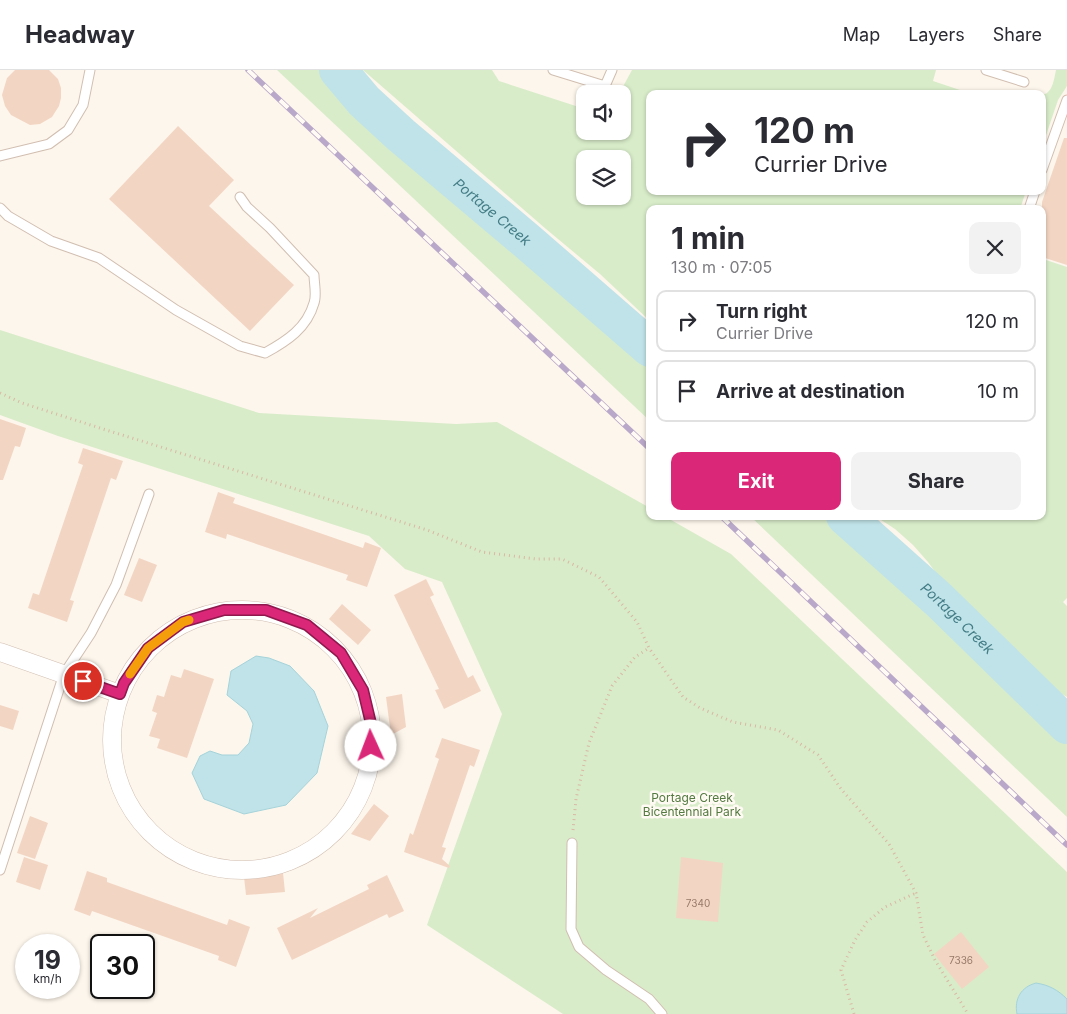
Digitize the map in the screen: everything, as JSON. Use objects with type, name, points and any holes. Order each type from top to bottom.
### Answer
[{"type":"street","points":[[224,610],[266,610],[307,625],[341,653],[363,690],[373,732],[368,775],[349,814],[319,846],[280,865],[246,870],[237,871],[195,862],[158,840],[130,808],[114,768],[112,725],[120,694],[124,683],[148,648],[183,622],[224,610]]},
{"type":"street","points":[[0,652],[120,694]]},
{"type":"lane","points":[[0,156],[49,144],[68,130],[83,105],[90,70]]},
{"type":"lane","points":[[553,70],[605,86],[612,70]]},
{"type":"lane","points":[[986,70],[1024,82]]},
{"type":"lane","points":[[1046,159],[1067,100]]},
{"type":"lane","points":[[0,208],[8,216],[51,241],[99,258],[176,310],[240,346],[265,352],[284,342],[303,327],[315,302],[314,275],[270,228],[247,207],[240,197]]},
{"type":"lane","points":[[0,870],[64,674],[90,633],[116,585],[149,494]]},
{"type":"lane","points":[[572,843],[571,929],[579,947],[606,970],[649,999],[662,1014]]},
{"type":"path","points":[[0,393],[22,403],[103,429],[427,530],[482,552],[536,559],[562,559],[599,576],[637,622],[648,648],[683,697],[700,708],[733,722],[778,730],[818,756],[841,789],[889,844],[916,893],[923,935],[935,960],[968,1014]]},
{"type":"path","points":[[572,843],[576,800],[589,743],[612,686],[635,657],[648,648]]},
{"type":"path","points":[[854,1014],[841,970],[855,940],[867,922],[885,907],[916,893]]},
{"type":"green space","points":[[277,70],[325,70],[357,108],[385,135],[646,358],[646,417]]},
{"type":"green space","points":[[363,70],[492,70],[499,81],[576,106],[576,140],[631,140],[631,85],[624,85],[632,70],[936,70],[933,81],[960,90],[646,90],[646,195],[1025,195],[1021,205],[646,205],[646,317],[600,274]]},
{"type":"green space","points":[[1056,70],[1067,70],[1067,86],[1058,100],[1046,135],[1046,93],[1054,81]]},
{"type":"green space","points":[[1046,260],[1067,267],[1067,598],[1063,602],[1067,606],[1067,697],[1031,676],[1016,663],[950,592],[913,545],[881,520],[1046,520]]},
{"type":"green space","name":"Portage Creek Bicentennial Park","points":[[0,330],[259,413],[456,424],[497,422],[646,506],[646,520],[671,520],[731,554],[1067,872],[1067,1014],[563,1014],[427,925],[502,714],[442,582],[405,569],[369,536],[58,436],[0,415]]},
{"type":"green space","points":[[754,520],[835,520],[886,565],[1067,744],[1067,817]]},
{"type":"water","points":[[256,656],[269,658],[290,666],[314,691],[328,726],[317,773],[286,805],[244,814],[204,799],[192,773],[200,756],[210,751],[222,755],[238,755],[249,743],[253,724],[247,711],[227,695],[231,671]]},
{"type":"water","points":[[1036,983],[1053,988],[1067,999],[1067,1014],[1017,1014],[1016,1009],[1020,994],[1026,987]]},
{"type":"building","points":[[15,70],[49,70],[58,79],[61,88],[61,98],[59,106],[52,117],[40,124],[30,125],[11,115],[5,106],[2,95],[7,78]]},
{"type":"building","points":[[178,126],[234,180],[209,206],[294,285],[250,331],[109,199]]},
{"type":"building","points":[[1064,138],[1067,138],[1067,265],[1046,258],[1046,205],[1042,205],[1042,202],[1046,195]]},
{"type":"building","points":[[0,419],[26,428],[20,447],[15,446],[3,480],[0,480]]},
{"type":"building","points":[[83,448],[123,461],[116,480],[111,478],[70,600],[74,601],[67,622],[28,608],[33,593],[39,595],[83,465],[78,463]]},
{"type":"building","points":[[218,492],[235,498],[233,503],[363,548],[365,542],[381,548],[367,587],[346,580],[348,575],[227,534],[226,539],[205,532]]},
{"type":"building","points":[[139,558],[157,565],[142,602],[124,595]]},
{"type":"building","points":[[426,579],[434,595],[430,597],[468,678],[473,675],[481,691],[444,709],[435,690],[439,689],[394,595]]},
{"type":"building","points":[[342,604],[371,630],[358,645],[329,619]]},
{"type":"building","points":[[184,669],[214,679],[187,758],[157,748],[160,739],[149,736],[157,713],[152,711],[157,695],[164,697],[171,675],[181,678]]},
{"type":"building","points":[[402,694],[406,727],[391,735],[386,697]]},
{"type":"building","points":[[0,705],[19,711],[13,730],[0,726]]},
{"type":"building","points":[[442,738],[480,750],[474,767],[470,765],[442,847],[446,848],[442,859],[450,866],[449,868],[404,852],[410,833],[413,835],[439,759],[435,757]]},
{"type":"building","points":[[374,804],[389,816],[370,841],[351,834]]},
{"type":"building","points":[[30,816],[48,823],[35,859],[17,853]]},
{"type":"building","points":[[24,857],[48,865],[40,890],[16,882]]},
{"type":"building","points":[[681,857],[723,863],[718,922],[676,918]]},
{"type":"building","points":[[87,871],[107,878],[107,882],[227,925],[229,919],[250,927],[236,967],[218,960],[219,956],[92,911],[90,916],[74,910]]},
{"type":"building","points":[[283,873],[285,892],[246,895],[244,877]]},
{"type":"building","points":[[387,875],[404,911],[389,918],[387,914],[292,960],[277,928],[318,908],[310,918],[369,889],[367,885]]},
{"type":"building","points":[[961,932],[989,967],[962,989],[934,954]]},
{"type":"waterway","name":"Portage Creek","points":[[338,70],[364,101],[401,135],[646,345]]},
{"type":"waterway","name":"Portage Creek","points":[[849,520],[939,600],[1067,725]]},
{"type":"railway","points":[[248,70],[646,445]]},
{"type":"railway","points":[[725,520],[1067,845]]},
{"type":"slow traffic","points":[[130,674],[148,648],[183,622],[189,620]]},
{"type":"route","points":[[83,681],[120,694],[124,683],[148,648],[183,622],[224,610],[266,610],[307,625],[341,653],[363,690],[373,732],[371,746]]}]
